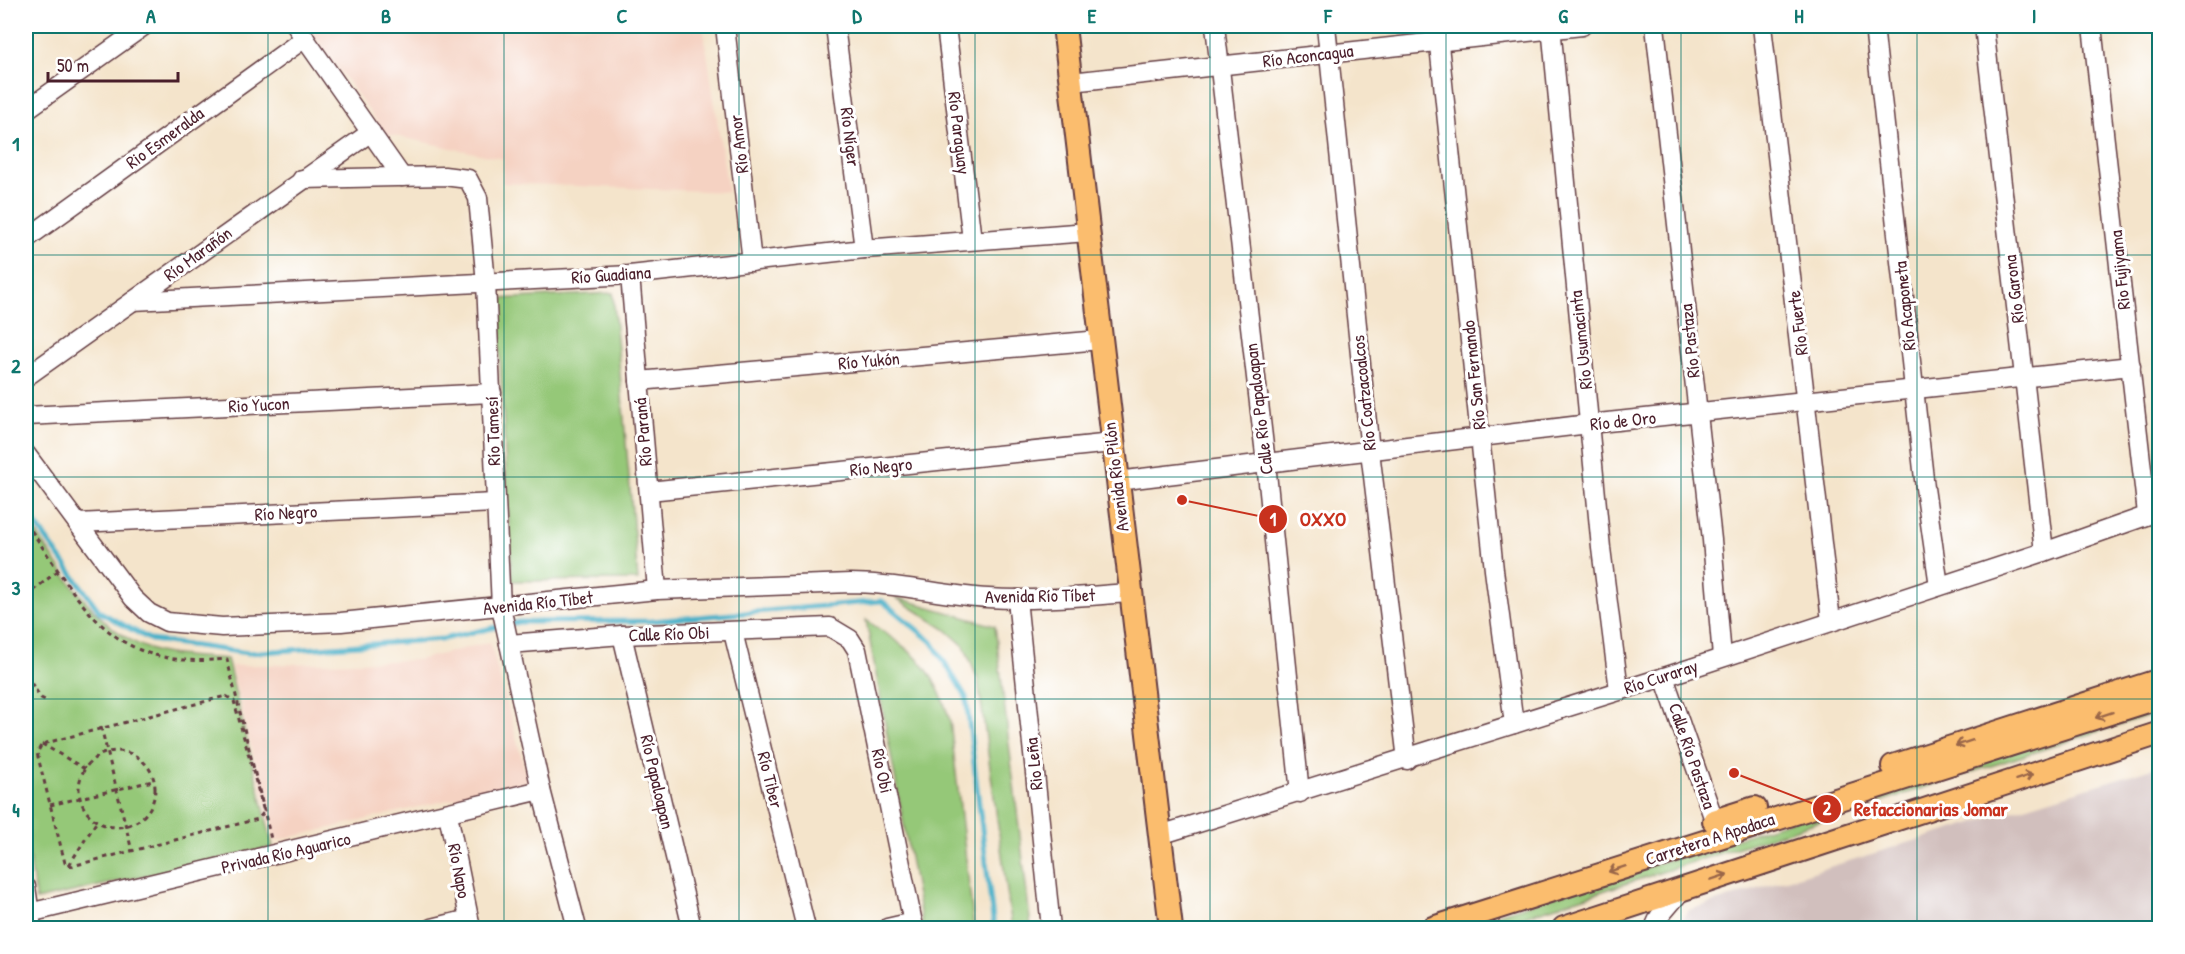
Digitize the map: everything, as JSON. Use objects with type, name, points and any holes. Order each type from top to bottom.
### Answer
[{"type":"main road","name":"Avenida Río Pilón","points":[[1064,26],[1171,928]]},
{"type":"main road","points":[[1717,828],[2160,680]]},
{"type":"main road","name":"Carretera A Apodaca","points":[[1433,928],[1717,828],[2160,697]]},
{"type":"main road","points":[[1564,928],[2160,733]]},
{"type":"street","points":[[26,110],[144,26]]},
{"type":"street","name":"Río Amor","points":[[725,26],[752,261]]},
{"type":"street","name":"Río Níger","points":[[836,26],[864,249]]},
{"type":"street","name":"Río Paraguay","points":[[945,26],[972,240]]},
{"type":"street","name":"Calle Río Papaloapan","points":[[1215,26],[1266,463],[1300,793]]},
{"type":"street","name":"Río Coatzacoalcos","points":[[1326,26],[1370,451],[1407,760]]},
{"type":"street","name":"Río Aconcagua","points":[[1071,82],[1329,53],[1438,33],[1582,26]]},
{"type":"street","name":"Río Pastaza","points":[[1655,26],[1698,413],[1722,657]]},
{"type":"street","name":"Río Fuerte","points":[[1762,26],[1831,621]]},
{"type":"street","name":"Río Acaponeta","points":[[1874,26],[1914,390],[1939,586]]},
{"type":"street","name":"Río Garona","points":[[1984,26],[2044,552]]},
{"type":"street","name":"Rio Fujiyama","points":[[2092,26],[2131,366],[2153,513]]},
{"type":"street","name":"Río Usumacinta","points":[[1552,27],[1589,424],[1619,690]]},
{"type":"street","points":[[301,32],[402,177]]},
{"type":"street","name":"Rio Esmeralda","points":[[26,238],[301,32]]},
{"type":"street","name":"Río San Fernando","points":[[1438,33],[1480,437],[1514,724]]},
{"type":"street","name":"Río Marañón","points":[[26,377],[371,132]]},
{"type":"street","points":[[302,179],[402,177]]},
{"type":"street","name":"Río Tamesí","points":[[402,177],[468,179],[478,198],[486,283],[502,610],[541,790],[577,928]]},
{"type":"street","name":"Río Guadiana","points":[[133,302],[630,274],[864,249],[1088,232]]},
{"type":"street","name":"Río Paraná","points":[[630,274],[657,590]]},
{"type":"street","name":"Río Yukón","points":[[639,381],[1100,340]]},
{"type":"street","name":"Río de Oro","points":[[1117,481],[1589,424],[2131,366]]},
{"type":"street","name":"Rio Yucon","points":[[26,416],[492,393]]},
{"type":"street","name":"Río Negro","points":[[649,491],[1112,443]]},
{"type":"street","name":"Avenida Río Tíbet","points":[[26,454],[133,598],[149,614],[167,622],[222,627],[341,622],[502,610],[657,590],[878,583],[986,598],[1017,599],[1130,593]]},
{"type":"street","name":"Río Negro","points":[[78,523],[495,503]]},
{"type":"street","name":"Río Curaray","points":[[1160,835],[1407,760],[1664,677],[2044,552],[2153,513]]},
{"type":"street","name":"Rio Leña","points":[[1017,599],[1051,928]]},
{"type":"street","name":"Calle Río Obi","points":[[508,640],[830,627]]},
{"type":"street","name":"Río Obi","points":[[830,627],[850,639],[857,650],[914,925]]},
{"type":"street","name":"Río Tiber","points":[[733,632],[806,928]]},
{"type":"street","name":"Río Papaloapan","points":[[622,635],[692,928]]},
{"type":"street","name":"Calle Río Pastaza","points":[[1664,677],[1717,828]]},
{"type":"street","name":"Privada Río Aguarico","points":[[30,921],[541,790]]},
{"type":"street","name":"Río Napo","points":[[448,814],[470,924]]},
{"type":"street","points":[[26,886],[30,921]]},
{"type":"street","points":[[1654,928],[1659,917],[1682,890]]},
{"type":"street","points":[[432,928],[470,924]]},
{"type":"street","points":[[887,928],[914,925]]},
{"type":"path","points":[[26,523],[103,627],[128,646],[157,657],[173,660],[227,659],[264,812]]},
{"type":"path","points":[[26,596],[59,570]]},
{"type":"path","points":[[26,675],[41,698],[47,701]]},
{"type":"path","points":[[68,866],[63,859],[37,753],[42,744],[226,696],[234,701],[273,847]]},
{"type":"path","points":[[101,727],[132,851]]},
{"type":"path","points":[[42,744],[86,770]]},
{"type":"path","points":[[123,752],[144,763],[153,780],[152,803],[137,821],[118,827],[97,821],[86,811],[80,798],[81,781],[86,770],[101,755],[123,752]]},
{"type":"path","points":[[50,806],[153,780]]},
{"type":"path","points":[[68,866],[258,819],[264,812]]},
{"type":"path","points":[[68,866],[97,821]]},
{"type":"shaded area","points":[[307,26],[703,26],[728,192],[502,183],[503,159],[386,134]]},
{"type":"shaded area","points":[[490,642],[528,781],[275,841],[231,666],[418,660]]},
{"type":"shaded area","points":[[2159,766],[2159,928],[1677,928],[1689,910]]},
{"type":"green space","points":[[613,293],[638,580],[512,581],[497,299]]},
{"type":"green space","points":[[26,518],[82,597],[116,630],[136,643],[158,652],[227,659],[273,847],[36,900],[26,835]]},
{"type":"green space","points":[[895,597],[995,626],[1031,928],[1012,928],[978,680],[964,646],[945,629]]},
{"type":"green space","points":[[866,620],[920,661],[929,672],[943,701],[950,721],[974,928],[923,928]]},
{"type":"green space","points":[[2159,704],[2159,712],[1488,928],[1454,928]]},
{"type":"waterway","points":[[26,511],[100,612],[151,640],[248,653],[443,639],[519,622],[651,621],[882,601],[932,642],[966,697],[994,928]]},
{"type":"place","name":"OXXO","points":[[1182,500]]},
{"type":"place","name":"Refaccionarias Jomar","points":[[1734,773]]}]
